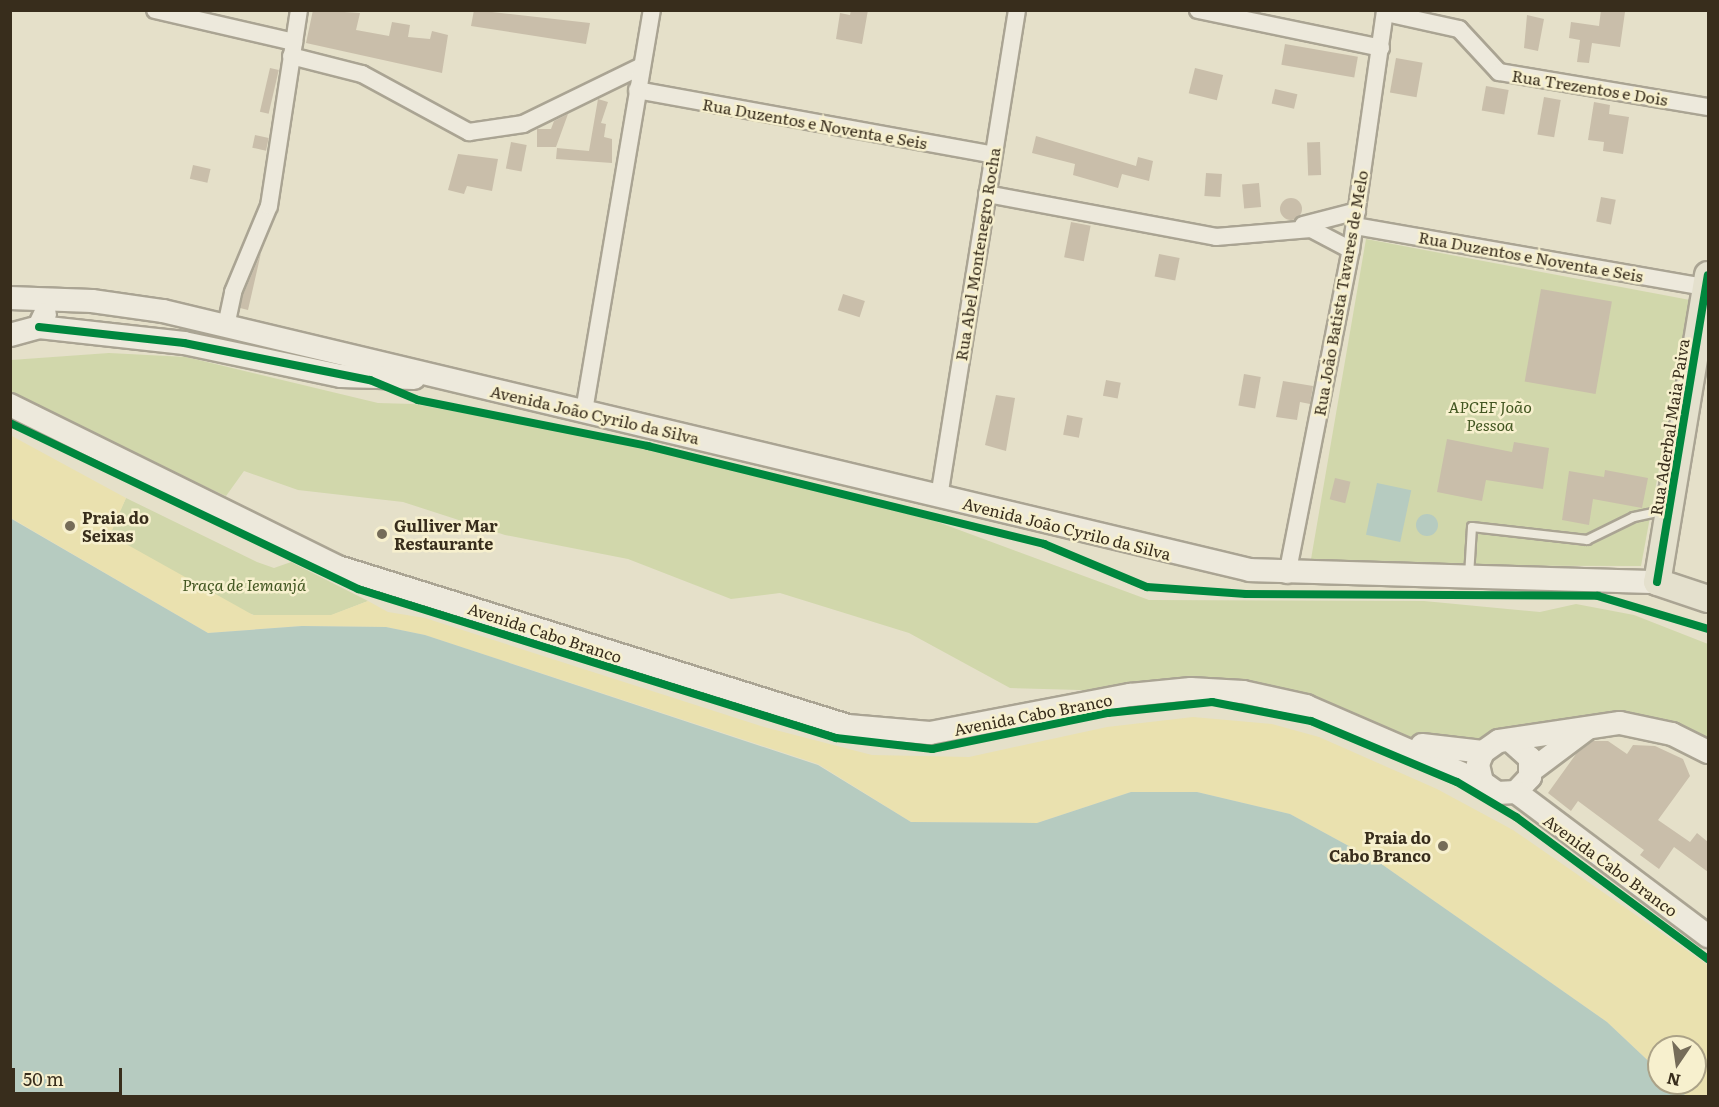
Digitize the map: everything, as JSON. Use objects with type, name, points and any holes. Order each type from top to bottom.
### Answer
[{"type":"main road","name":"Rua Aderbal Maia Paiva","points":[[1657,582],[1707,281]]},
{"type":"main road","name":"Avenida João Cyrilo da Silva","points":[[1657,582],[1708,599]]},
{"type":"street","points":[[155,10],[292,49],[362,74],[469,132],[523,124],[642,66]]},
{"type":"street","points":[[225,326],[236,284],[269,206],[299,10]]},
{"type":"street","points":[[584,411],[652,10]]},
{"type":"street","name":"Rua Abel Montenegro Rocha","points":[[939,497],[1017,10]]},
{"type":"street","points":[[1198,10],[1381,48]]},
{"type":"street","name":"Rua João Batista Tavares de Melo","points":[[1287,575],[1351,250],[1386,12]]},
{"type":"street","name":"Rua Trezentos e Dois","points":[[1386,12],[1459,29],[1499,72],[1708,107]]},
{"type":"street","name":"Rua Duzentos e Noventa e Seis","points":[[637,90],[993,155]]},
{"type":"street","points":[[987,194],[1216,237],[1356,218]]},
{"type":"street","name":"Rua Duzentos e Noventa e Seis","points":[[1356,218],[1707,281]]},
{"type":"street","points":[[1291,228],[1325,232],[1351,250]]},
{"type":"street","name":"Avenida João Cyrilo da Silva","points":[[10,297],[129,305],[584,411],[939,497],[1287,575],[1469,576],[1657,582]]},
{"type":"street","points":[[10,335],[39,327],[45,314],[41,298]]},
{"type":"street","points":[[124,336],[140,322],[129,305]]},
{"type":"street","name":"Avenida João Cyrilo da Silva","points":[[39,327],[124,336],[360,379],[436,376]]},
{"type":"street","name":"Avenida Cabo Branco","points":[[10,405],[338,567],[709,685],[868,730],[908,734],[962,730],[1091,701],[1191,689],[1286,699],[1385,738],[1482,782]]},
{"type":"street","points":[[1594,724],[1532,770],[1516,792],[1497,793],[1482,782],[1478,764],[1483,752],[1499,741],[1512,742],[1594,724],[1672,734],[1708,752]]},
{"type":"street","points":[[1385,738],[1483,752]]},
{"type":"street","points":[[1512,742],[1523,748],[1532,770]]},
{"type":"street","name":"Avenida Cabo Branco","points":[[1516,792],[1708,936]]},
{"type":"lane","points":[[1469,576],[1473,527],[1580,541],[1634,517],[1669,510]]},
{"type":"green space","name":"APCEF João Pessoa","points":[[1366,239],[1690,300],[1641,566],[1310,565]]},
{"type":"green space","points":[[109,353],[186,357],[378,403],[414,404],[615,440],[935,521],[1149,600],[1424,601],[1540,612],[1576,604],[1634,615],[1708,644],[1708,738],[1632,712],[1568,719],[1456,743],[1402,739],[1304,696],[1010,688],[909,633],[780,593],[731,599],[628,559],[505,535],[403,502],[298,490],[244,471],[226,496],[11,399],[11,360]]},
{"type":"green space","name":"Praça de Iemanjá","points":[[126,498],[257,562],[274,568],[291,562],[368,601],[332,615],[254,615],[233,608],[109,535]]},
{"type":"sand","name":"Praia do Cabo Branco","points":[[10,435],[126,498],[110,535],[253,615],[331,615],[368,601],[388,612],[425,618],[764,727],[872,755],[969,757],[1107,727],[1193,717],[1272,724],[1319,737],[1437,789],[1513,830],[1708,965],[1708,1096],[1685,1095],[1707,1095],[1707,1035],[1647,1035],[1647,1060],[1607,1022],[1380,863],[1290,814],[1197,792],[1131,792],[1037,823],[911,822],[818,764],[425,635],[386,627],[302,626],[208,633],[11,518]]},
{"type":"shaded area","points":[[1377,483],[1411,490],[1400,542],[1366,535]]},
{"type":"shaded area","points":[[1423,514],[1431,514],[1438,521],[1438,529],[1431,536],[1423,536],[1416,529],[1416,521]]},
{"type":"shaded area","points":[[10,518],[208,633],[302,626],[386,627],[425,635],[818,765],[911,822],[1037,823],[1131,792],[1197,792],[1290,814],[1380,863],[1607,1022],[1647,1060],[1647,1095],[1686,1096],[11,1096]]},
{"type":"building","points":[[313,10],[360,13],[356,30],[389,36],[392,22],[410,25],[408,37],[430,39],[432,31],[448,35],[442,73],[306,43]]},
{"type":"building","points":[[474,10],[590,23],[586,44],[471,26]]},
{"type":"building","points":[[851,10],[868,10],[862,44],[836,39],[840,13],[850,15]]},
{"type":"building","points":[[1601,10],[1625,12],[1620,47],[1592,43],[1589,63],[1577,62],[1580,40],[1569,38],[1571,22],[1599,26]]},
{"type":"building","points":[[1527,15],[1544,19],[1538,51],[1524,48]]},
{"type":"building","points":[[1285,44],[1358,57],[1354,78],[1281,65]]},
{"type":"building","points":[[1396,58],[1423,63],[1417,97],[1390,92]]},
{"type":"building","points":[[270,68],[279,70],[269,114],[260,112]]},
{"type":"building","points":[[1195,68],[1223,75],[1217,100],[1189,93]]},
{"type":"building","points":[[1486,86],[1509,90],[1504,115],[1482,111]]},
{"type":"building","points":[[1275,89],[1297,94],[1294,109],[1272,104]]},
{"type":"building","points":[[1544,97],[1561,100],[1554,137],[1537,134]]},
{"type":"building","points":[[598,99],[608,102],[601,123],[606,124],[604,137],[612,139],[612,163],[556,159],[557,148],[589,151]]},
{"type":"building","points":[[1594,102],[1610,105],[1609,114],[1629,117],[1623,154],[1603,151],[1604,142],[1588,140]]},
{"type":"building","points":[[568,114],[556,147],[537,147],[537,129],[551,129],[554,121]]},
{"type":"building","points":[[255,135],[269,138],[266,151],[252,148]]},
{"type":"building","points":[[1036,136],[1136,166],[1138,157],[1153,161],[1149,181],[1122,174],[1118,188],[1073,175],[1075,164],[1032,153]]},
{"type":"building","points":[[511,142],[527,145],[522,172],[506,169]]},
{"type":"building","points":[[1307,142],[1320,142],[1321,175],[1308,175]]},
{"type":"building","points":[[458,154],[498,159],[492,191],[467,186],[464,194],[448,190]]},
{"type":"building","points":[[193,165],[211,169],[207,183],[190,179]]},
{"type":"building","points":[[1206,173],[1222,174],[1220,197],[1204,196]]},
{"type":"building","points":[[1259,183],[1261,207],[1244,208],[1242,184]]},
{"type":"building","points":[[1601,197],[1616,200],[1611,224],[1596,222]]},
{"type":"building","points":[[1291,198],[1299,201],[1302,209],[1299,217],[1291,220],[1283,217],[1280,209],[1283,201]]},
{"type":"building","points":[[1071,222],[1091,226],[1084,261],[1064,257]]},
{"type":"building","points":[[261,253],[248,310],[240,308],[243,295]]},
{"type":"building","points":[[1159,254],[1180,258],[1175,281],[1155,277]]},
{"type":"building","points":[[1541,289],[1612,302],[1596,394],[1525,382]]},
{"type":"building","points":[[843,294],[865,301],[860,317],[838,310]]},
{"type":"building","points":[[1244,374],[1261,377],[1255,408],[1238,406]]},
{"type":"building","points":[[1106,380],[1121,383],[1118,399],[1103,396]]},
{"type":"building","points":[[1283,381],[1313,386],[1310,404],[1300,402],[1297,420],[1276,417]]},
{"type":"building","points":[[996,395],[1015,398],[1006,451],[985,445]]},
{"type":"building","points":[[1067,415],[1083,418],[1079,438],[1063,435]]},
{"type":"building","points":[[1447,439],[1512,452],[1514,442],[1549,448],[1543,489],[1486,480],[1482,501],[1437,492]]},
{"type":"building","points":[[1605,470],[1648,478],[1642,508],[1593,499],[1589,525],[1562,520],[1569,471],[1604,477]]},
{"type":"building","points":[[1335,478],[1351,482],[1345,503],[1330,499]]},
{"type":"building","points":[[1593,741],[1608,741],[1627,754],[1633,745],[1655,746],[1683,759],[1690,776],[1658,820],[1690,842],[1697,833],[1708,842],[1708,872],[1674,847],[1659,869],[1640,855],[1644,850],[1578,801],[1571,811],[1548,793],[1576,754]]},
{"type":"cycle path","points":[[1657,582],[1708,275]]},
{"type":"cycle path","points":[[39,327],[184,343],[370,380],[418,400],[648,446],[1044,544],[1147,587],[1246,594],[1598,596],[1708,629]]},
{"type":"cycle path","points":[[10,423],[358,589],[836,738],[932,749],[1108,713],[1212,702],[1311,721],[1457,782],[1516,817],[1708,959]]},
{"type":"place","name":"Praia do Seixas","points":[[70,526]]},
{"type":"place","name":"Gulliver Mar Restaurante","points":[[382,534]]},
{"type":"place","name":"Praia do Cabo Branco","points":[[1443,846]]}]
